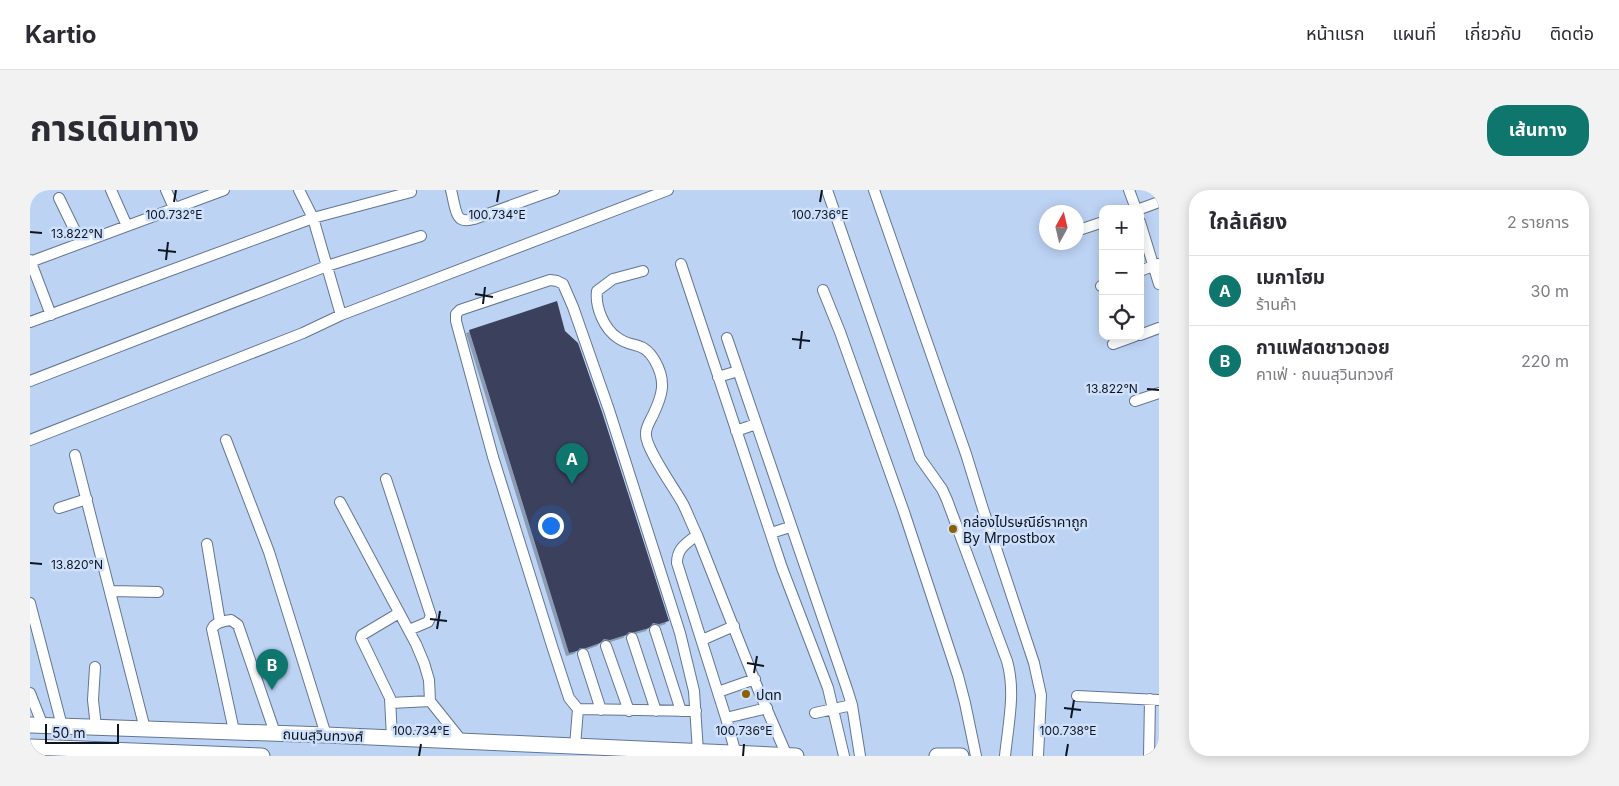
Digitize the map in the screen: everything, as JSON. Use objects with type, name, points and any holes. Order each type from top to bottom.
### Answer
[{"type":"highway","name":"ถนนสุวินทวงศ์","points":[[35,725],[326,735],[796,756]]},
{"type":"highway","points":[[30,747],[262,756]]},
{"type":"highway","points":[[30,752],[53,748]]},
{"type":"highway","points":[[937,756],[961,756]]},
{"type":"street","points":[[111,190],[127,226]]},
{"type":"street","points":[[166,190],[174,208]]},
{"type":"street","points":[[51,315],[30,261],[81,244],[224,190]]},
{"type":"street","points":[[299,190],[312,218],[328,266],[341,315]]},
{"type":"street","points":[[451,190],[457,215],[460,219],[466,220],[474,219],[554,190]]},
{"type":"street","points":[[30,440],[303,333],[341,315],[668,190]]},
{"type":"street","points":[[827,190],[920,458],[942,489],[947,500],[1007,661],[1012,688],[1006,756]]},
{"type":"street","points":[[874,190],[966,454],[1034,663],[1041,695],[1038,756]]},
{"type":"street","points":[[1129,190],[1135,205]]},
{"type":"street","points":[[30,322],[312,218],[411,192]]},
{"type":"street","points":[[59,198],[81,244]]},
{"type":"street","points":[[1144,208],[1159,202]]},
{"type":"street","points":[[1084,228],[1099,223]]},
{"type":"street","points":[[1144,233],[1156,265],[1159,284]]},
{"type":"street","points":[[30,382],[328,266],[421,236]]},
{"type":"street","points":[[681,264],[782,568],[828,688],[844,756]]},
{"type":"street","points":[[1144,270],[1156,265]]},
{"type":"street","points":[[643,271],[613,279],[598,291],[597,298],[600,314],[610,331],[619,339],[641,346],[651,354],[657,364],[663,387],[661,398],[645,434],[649,446],[682,503],[697,535],[787,756]]},
{"type":"street","points":[[696,711],[578,709],[569,698],[493,457],[456,321],[456,314],[460,310],[550,280],[563,284],[574,307],[606,401],[680,633],[692,676],[696,711],[698,752]]},
{"type":"street","points":[[823,290],[840,332],[904,512],[958,676],[966,703],[976,756]]},
{"type":"street","points":[[1144,333],[1159,328]]},
{"type":"street","points":[[727,338],[790,528],[852,705],[860,756]]},
{"type":"street","points":[[1113,344],[1124,340]]},
{"type":"street","points":[[718,377],[738,371]]},
{"type":"street","points":[[1135,401],[1159,393]]},
{"type":"street","points":[[736,431],[756,424]]},
{"type":"street","points":[[226,440],[269,552],[326,735]]},
{"type":"street","points":[[75,455],[145,729]]},
{"type":"street","points":[[386,479],[431,616],[428,622],[408,630]]},
{"type":"street","points":[[58,508],[87,499]]},
{"type":"street","points":[[340,502],[400,613],[427,671],[430,702],[462,741]]},
{"type":"street","points":[[771,533],[790,528]]},
{"type":"street","points":[[697,535],[679,550],[677,563],[736,754]]},
{"type":"street","points":[[206,544],[220,622]]},
{"type":"street","points":[[111,591],[158,592]]},
{"type":"street","points":[[30,603],[62,726]]},
{"type":"street","points":[[392,738],[390,698],[361,638],[400,613]]},
{"type":"street","points":[[234,732],[212,634],[213,626],[220,622],[231,620],[238,625],[275,733]]},
{"type":"street","points":[[702,640],[734,626]]},
{"type":"street","points":[[654,630],[681,711]]},
{"type":"street","points":[[632,638],[656,711]]},
{"type":"street","points":[[606,646],[629,710]]},
{"type":"street","points":[[583,654],[601,710]]},
{"type":"street","points":[[95,667],[93,700],[96,727]]},
{"type":"street","points":[[718,692],[755,679]]},
{"type":"street","points":[[30,693],[35,725]]},
{"type":"street","points":[[1077,696],[1155,699],[1154,733],[1149,756]]},
{"type":"street","points":[[391,702],[430,702]]},
{"type":"street","points":[[815,712],[852,705]]},
{"type":"street","points":[[726,718],[767,708]]},
{"type":"street","points":[[575,746],[578,709]]},
{"type":"building","points":[[557,301],[565,331],[578,343],[669,621],[659,624],[653,623],[649,628],[629,632],[626,635],[610,640],[604,639],[600,643],[569,653],[469,330]]},
{"type":"place","name":"เมกาโฮม","points":[[572,484]]},
{"type":"place","name":"กล่องไปรษณีย์ราคาถูก By Mrpostbox","points":[[953,529]]},
{"type":"place","name":"กาแฟสดชาวดอย","points":[[272,690]]},
{"type":"place","name":"ปตท","points":[[746,694]]}]
